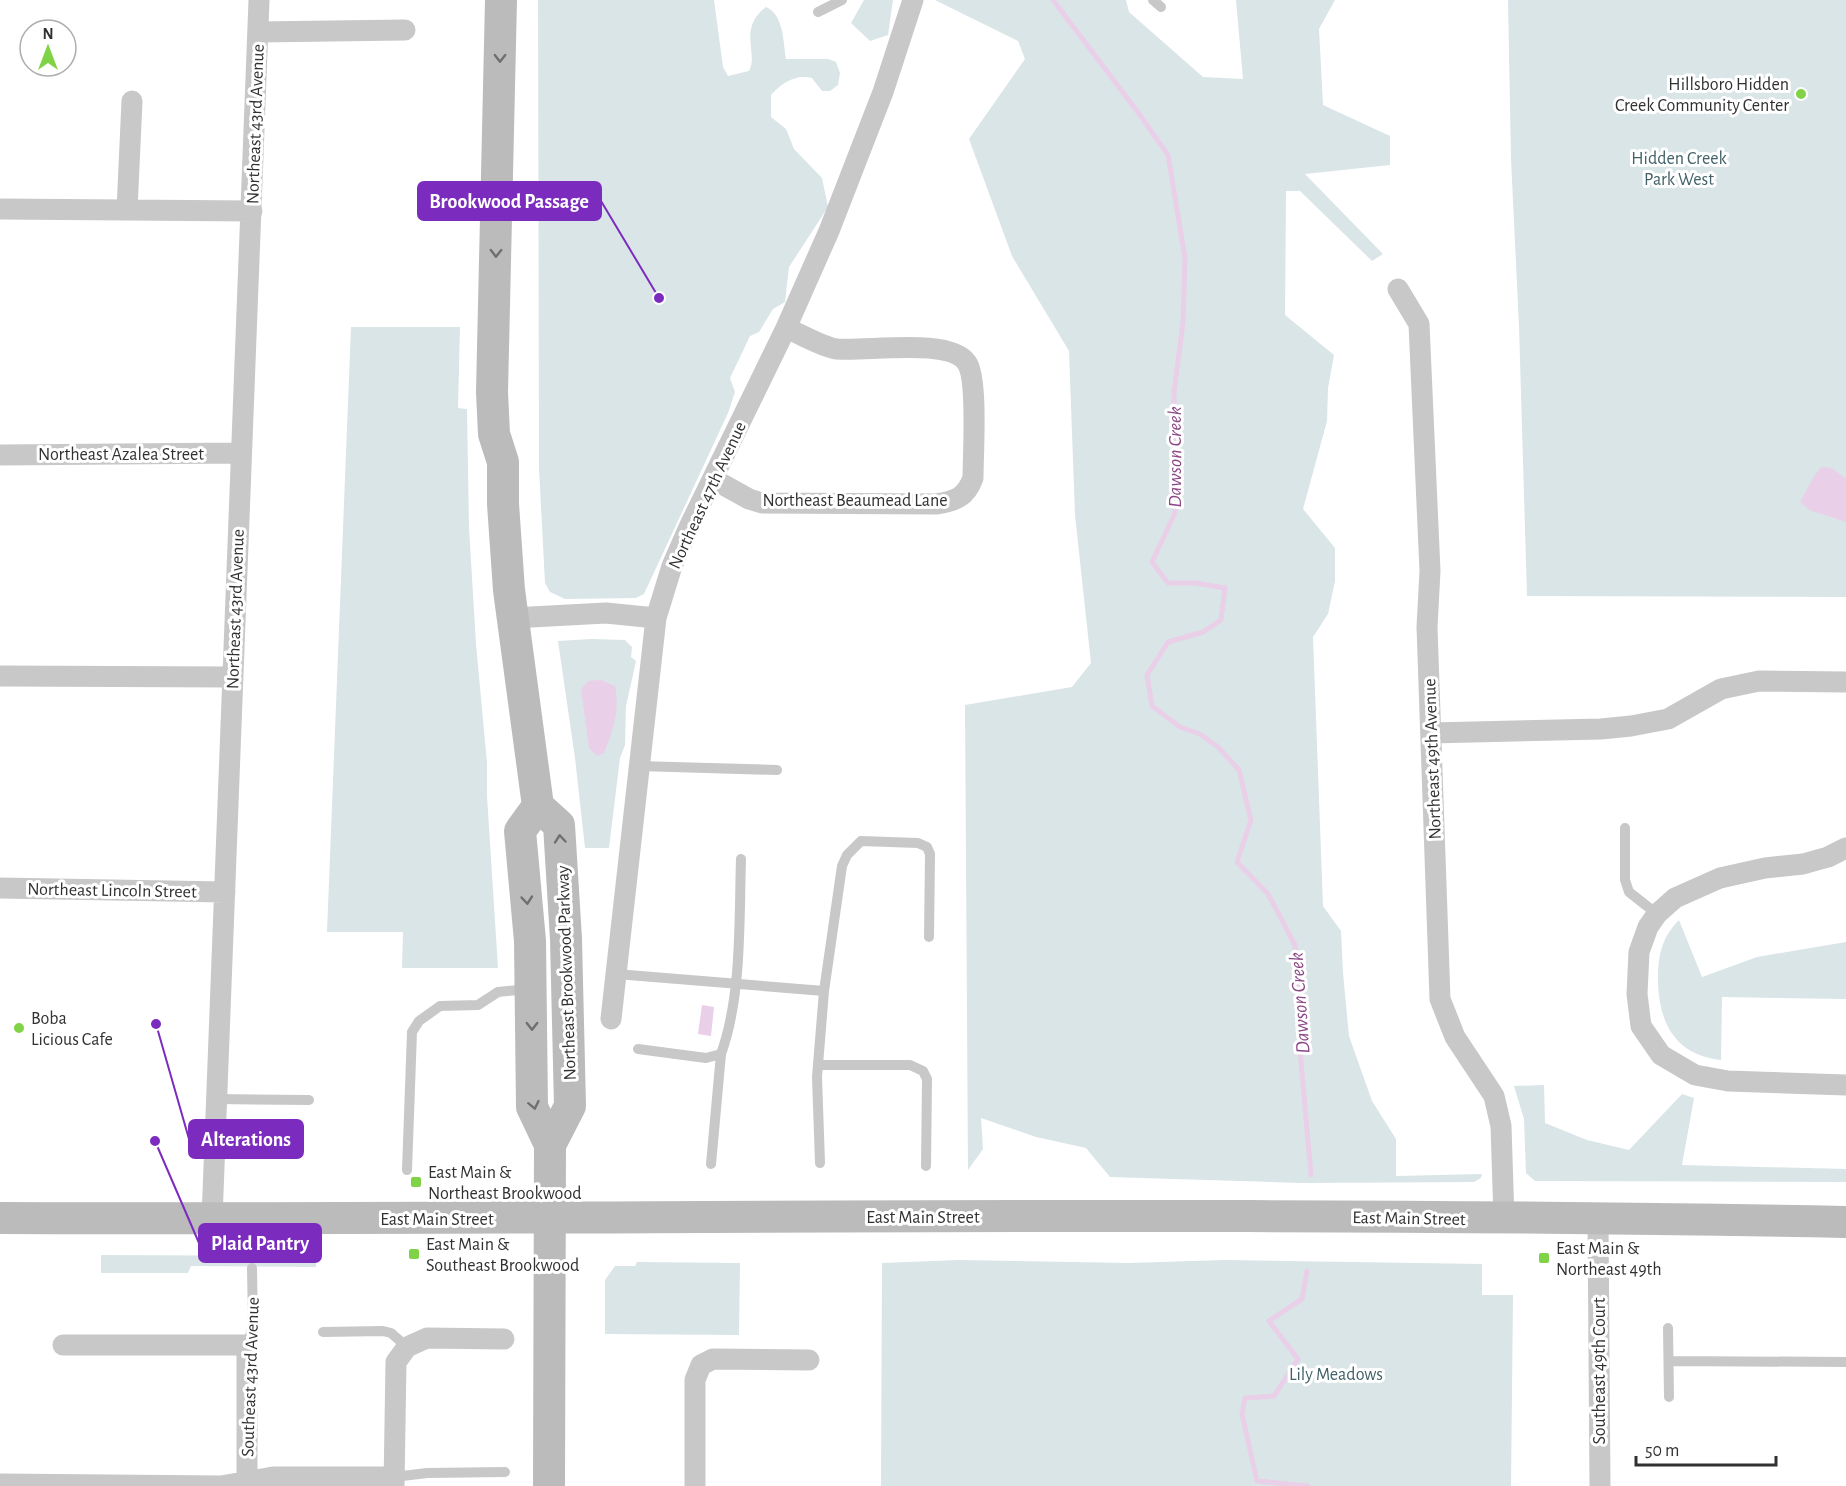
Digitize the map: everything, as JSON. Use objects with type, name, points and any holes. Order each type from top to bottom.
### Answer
[{"type":"main road","points":[[501,0],[492,392],[494,434],[503,462],[503,504],[512,618],[538,806]]},
{"type":"main road","points":[[503,462],[513,432],[522,0]]},
{"type":"main road","name":"Northeast Brookwood Parkway","points":[[549,1486],[550,1145],[532,1107],[530,941],[520,831],[538,806],[559,825],[566,939],[570,1106],[550,1145]]},
{"type":"main road","name":"East Main Street","points":[[0,1218],[786,1216],[1846,1222]]},
{"type":"street","name":"Northeast 43rd Avenue","points":[[212,1219],[259,0]]},
{"type":"street","name":"Northeast 47th Avenue","points":[[611,1019],[656,618],[672,566],[690,525],[786,328],[830,231],[856,165],[913,0]]},
{"type":"street","points":[[258,32],[405,30]]},
{"type":"street","points":[[127,210],[132,100]]},
{"type":"street","points":[[0,209],[252,211]]},
{"type":"street","name":"Northeast 49th Avenue","points":[[1398,290],[1419,324],[1430,571],[1426,627],[1440,999],[1455,1037],[1494,1096],[1501,1126],[1504,1219]]},
{"type":"street","name":"Northeast Beaumead Lane","points":[[713,479],[749,499],[762,503],[936,504],[960,498],[968,490],[973,478],[972,380],[967,363],[958,356],[940,349],[836,349],[786,328]]},
{"type":"street","name":"Northeast Azalea Street","points":[[0,455],[241,453]]},
{"type":"street","points":[[512,618],[606,613],[656,618]]},
{"type":"street","points":[[0,676],[232,677]]},
{"type":"street","points":[[1431,733],[1601,729],[1631,726],[1668,718],[1721,688],[1759,681],[1846,682]]},
{"type":"street","points":[[1846,848],[1812,862],[1765,868],[1720,878],[1675,898],[1657,914],[1648,927],[1639,952],[1637,993],[1641,1026],[1661,1055],[1695,1075],[1728,1081],[1846,1085]]},
{"type":"street","name":"Northeast Lincoln Street","points":[[0,888],[225,892]]},
{"type":"street","name":"Southeast 49th Court","points":[[1598,1219],[1600,1486]]},
{"type":"street","points":[[0,1484],[221,1486],[273,1477],[394,1482],[396,1362],[407,1347],[427,1338],[504,1339]]},
{"type":"street","points":[[63,1345],[247,1345]]},
{"type":"street","name":"Southeast 43rd Avenue","points":[[247,1345],[247,1483]]},
{"type":"street","points":[[694,1486],[695,1380],[701,1365],[713,1359],[809,1360]]},
{"type":"lane","points":[[818,12],[842,0]]},
{"type":"lane","points":[[639,766],[777,770]]},
{"type":"lane","points":[[1625,828],[1625,880],[1629,892],[1657,914]]},
{"type":"lane","points":[[820,1163],[818,1065],[824,991],[842,866],[853,848],[861,841],[918,843],[927,847],[930,854],[930,937]]},
{"type":"lane","points":[[711,1164],[720,1053],[736,984],[741,859]]},
{"type":"lane","points":[[616,974],[824,991]]},
{"type":"lane","points":[[406,1170],[414,1027],[440,1006],[478,1005],[498,992],[532,988]]},
{"type":"lane","points":[[638,1050],[706,1058],[720,1053]]},
{"type":"lane","points":[[818,1065],[910,1065],[922,1071],[927,1079],[926,1166]]},
{"type":"lane","points":[[216,1099],[309,1100]]},
{"type":"lane","name":"Southeast 43rd Avenue","points":[[247,1345],[253,1326],[252,1268]]},
{"type":"lane","points":[[1668,1328],[1669,1397]]},
{"type":"lane","points":[[323,1332],[383,1331],[391,1333],[407,1347]]},
{"type":"lane","points":[[1669,1361],[1846,1362]]},
{"type":"lane","points":[[394,1482],[427,1473],[505,1472]]},
{"type":"green space","points":[[538,0],[714,0],[723,67],[728,76],[749,71],[752,57],[750,41],[753,24],[757,15],[766,7],[772,11],[779,22],[786,59],[828,59],[836,62],[840,73],[838,85],[830,91],[822,91],[812,78],[800,77],[784,83],[771,95],[771,117],[786,129],[794,149],[822,178],[828,207],[789,267],[785,302],[773,309],[759,332],[750,336],[730,378],[735,392],[728,413],[644,594],[636,598],[565,599],[550,592],[545,583],[539,468]]},
{"type":"green space","points":[[864,0],[893,0],[888,35],[870,41],[851,23]]},
{"type":"green space","points":[[935,0],[1126,0],[1129,12],[1203,77],[1243,79],[1236,0],[1335,0],[1319,29],[1323,105],[1390,136],[1390,165],[1305,174],[1383,254],[1372,261],[1300,191],[1286,191],[1285,315],[1334,355],[1328,388],[1327,421],[1303,509],[1335,548],[1335,581],[1328,614],[1313,637],[1323,906],[1341,931],[1349,1036],[1372,1101],[1396,1139],[1396,1176],[1482,1174],[1481,1178],[1474,1182],[1301,1183],[1110,1177],[1086,1148],[1036,1137],[981,1118],[983,1149],[968,1170],[965,705],[1072,687],[1091,663],[1075,515],[1069,351],[1012,256],[969,139],[1025,59],[1018,41]]},
{"type":"green space","name":"Hidden Creek Park West","points":[[1508,0],[1846,0],[1846,597],[1527,596],[1519,326],[1511,159]]},
{"type":"green space","points":[[351,327],[460,327],[458,408],[467,409],[469,528],[476,644],[487,763],[498,968],[402,968],[403,932],[327,932]]},
{"type":"green space","points":[[625,640],[632,647],[631,657],[636,661],[626,706],[625,745],[620,758],[609,848],[585,848],[558,641]]},
{"type":"green space","points":[[1679,920],[1702,977],[1757,957],[1846,942],[1846,999],[1722,997],[1721,1060],[1691,1051],[1672,1033],[1661,1008],[1659,994],[1660,954],[1665,940]]},
{"type":"green space","points":[[1544,1085],[1545,1123],[1587,1140],[1629,1150],[1682,1094],[1694,1098],[1682,1165],[1846,1169],[1846,1182],[1535,1181],[1526,1173],[1524,1119],[1514,1086]]},
{"type":"green space","points":[[101,1255],[316,1256],[316,1267],[191,1266],[188,1273],[101,1273]]},
{"type":"green space","name":"Lily Meadows","points":[[958,1260],[1128,1263],[1225,1260],[1482,1264],[1482,1295],[1513,1295],[1511,1486],[881,1486],[882,1263]]},
{"type":"green space","points":[[637,1262],[740,1263],[739,1335],[605,1334],[605,1280],[615,1266],[635,1266]]},
{"type":"shaded area","points":[[1821,467],[1832,468],[1846,479],[1846,522],[1809,510],[1800,502]]},
{"type":"shaded area","points":[[601,680],[615,686],[617,703],[613,728],[604,753],[597,756],[589,748],[581,689],[588,681]]},
{"type":"shaded area","points":[[702,1005],[714,1007],[711,1036],[698,1034]]},
{"type":"waterway","name":"Dawson Creek","points":[[1053,0],[1168,155],[1185,258],[1183,322],[1174,393],[1175,513],[1152,562],[1168,583],[1196,583],[1225,588],[1221,620],[1203,632],[1168,642],[1147,675],[1152,706],[1180,727],[1200,734],[1218,747],[1239,770],[1251,820],[1237,862],[1268,894],[1295,945],[1300,1050],[1311,1175]]},
{"type":"waterway","name":"Dawson Creek","points":[[1307,1271],[1302,1299],[1269,1321],[1298,1359],[1274,1396],[1245,1398],[1242,1414],[1257,1481],[1308,1486]]},
{"type":"place","name":"Hillsboro Hidden Creek Community Center","points":[[1801,94]]},
{"type":"place","name":"Brookwood Passage","points":[[659,298]]},
{"type":"place","name":"Alterations","points":[[156,1024]]},
{"type":"place","name":"Boba Licious Cafe","points":[[19,1028]]},
{"type":"place","name":"Plaid Pantry","points":[[155,1141]]},
{"type":"place","name":"East Main & Northeast Brookwood","points":[[416,1182]]},
{"type":"place","name":"East Main & Southeast Brookwood","points":[[414,1254]]},
{"type":"place","name":"East Main & Northeast 49th","points":[[1544,1258]]}]
